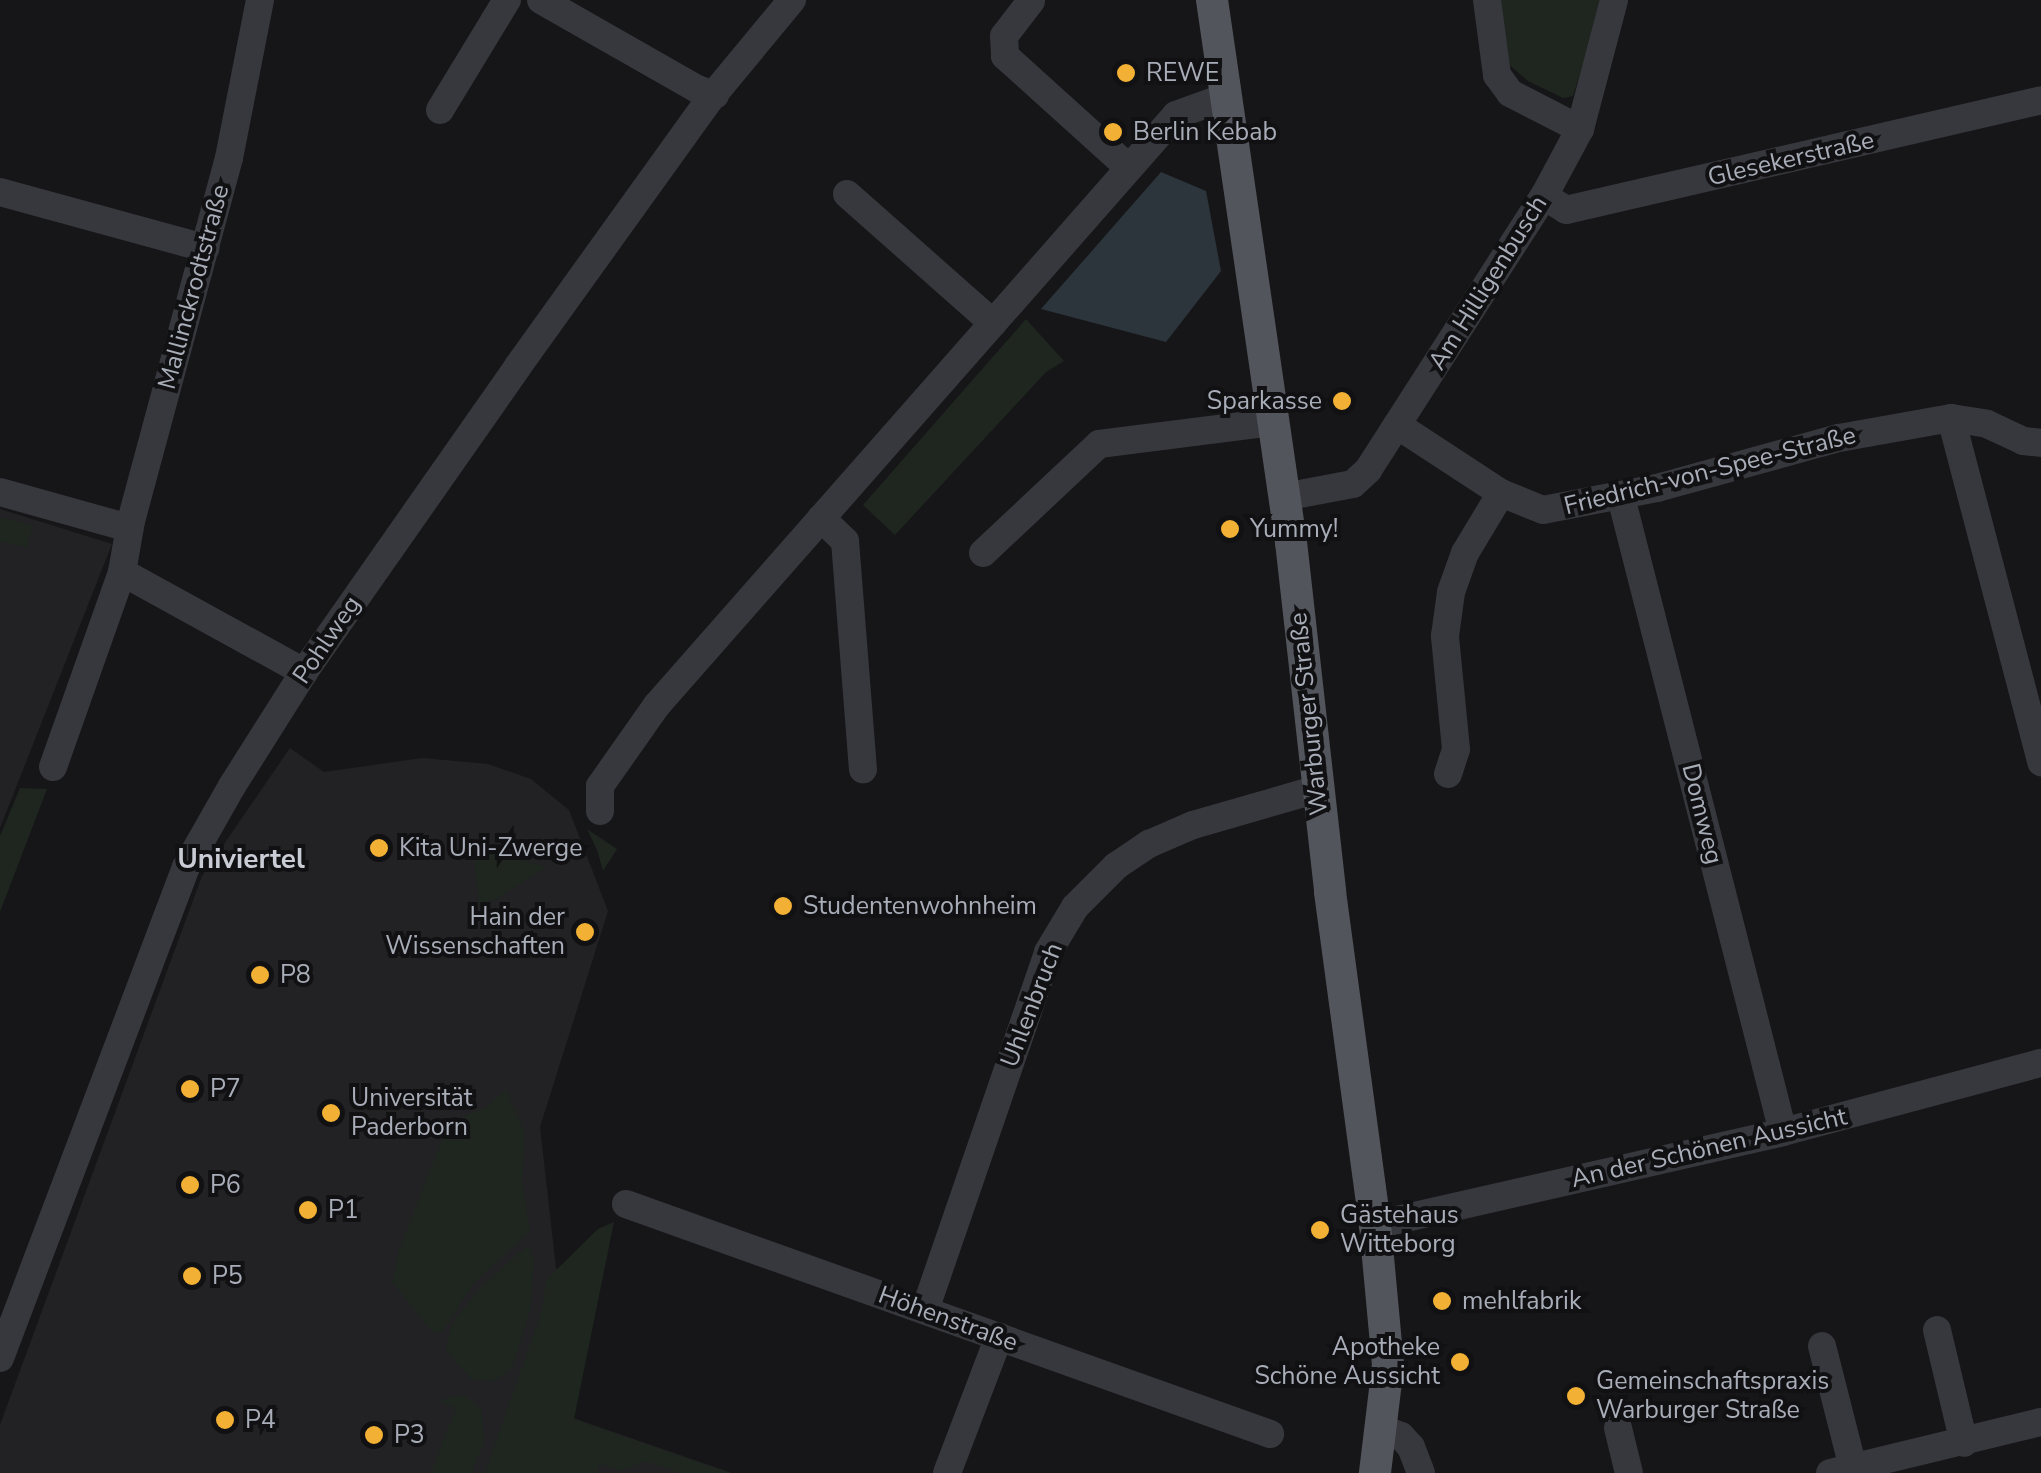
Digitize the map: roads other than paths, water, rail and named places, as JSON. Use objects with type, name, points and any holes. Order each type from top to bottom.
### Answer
[{"type":"main road","name":"Warburger Straße","points":[[1212,0],[1223,98],[1284,497],[1375,1225],[1388,1366],[1375,1473]]},
{"type":"street","name":"Mallinckrodtstraße","points":[[52,767],[122,572],[129,528],[242,100],[260,0]]},
{"type":"street","points":[[440,110],[507,0]]},
{"type":"street","points":[[541,0],[697,89],[715,95]]},
{"type":"street","name":"Pohlweg","points":[[0,1358],[186,867],[304,672],[715,95],[792,0]]},
{"type":"street","points":[[1030,0],[1004,36],[1004,56],[1129,168]]},
{"type":"street","points":[[1487,0],[1497,75],[1503,84],[1510,93],[1580,129]]},
{"type":"street","name":"Am Hilligenbusch","points":[[1284,497],[1353,484],[1368,470],[1398,425],[1544,196],[1580,129],[1614,0]]},
{"type":"street","points":[[600,810],[600,786],[656,705],[1176,115],[1223,98]]},
{"type":"street","name":"Glesekerstraße","points":[[1544,196],[1566,210],[2041,100]]},
{"type":"street","points":[[0,192],[205,248]]},
{"type":"street","points":[[846,194],[993,323]]},
{"type":"street","points":[[1951,418],[2041,762]]},
{"type":"street","name":"Friedrich-von-Spee-Straße","points":[[1398,425],[1501,493],[1543,510],[1620,496],[1839,438],[1951,418],[1987,424],[2023,441],[2041,443]]},
{"type":"street","points":[[983,553],[1100,444],[1272,422]]},
{"type":"street","points":[[0,492],[129,528]]},
{"type":"street","points":[[1448,774],[1456,749],[1445,636],[1451,592],[1465,552],[1501,493]]},
{"type":"street","name":"Domweg","points":[[1620,496],[1783,1132]]},
{"type":"street","points":[[820,518],[845,542],[863,769]]},
{"type":"street","points":[[122,572],[304,672]]},
{"type":"street","name":"Uhlenbruch","points":[[926,1310],[1048,952],[1074,907],[1116,866],[1148,844],[1193,825],[1318,789]]},
{"type":"street","name":"An der Schönen Aussicht","points":[[1375,1225],[1783,1132],[2041,1063]]},
{"type":"street","name":"Höhenstraße","points":[[626,1204],[1270,1434]]},
{"type":"street","points":[[1936,1330],[1964,1443]]},
{"type":"street","points":[[948,1473],[998,1337]]},
{"type":"street","points":[[1822,1346],[1842,1470],[1932,1463],[1964,1443],[2041,1422]]},
{"type":"street","points":[[1618,1428],[1629,1473]]},
{"type":"street","points":[[1382,1429],[1401,1436],[1411,1447],[1421,1473]]},
{"type":"place","name":"REWE","points":[[1126,73]]},
{"type":"place","name":"Berlin Kebab","points":[[1113,132]]},
{"type":"place","name":"Sparkasse","points":[[1342,401]]},
{"type":"place","name":"Yummy!","points":[[1230,529]]},
{"type":"place","name":"Kita Uni-Zwerge","points":[[379,848]]},
{"type":"place","name":"Studentenwohnheim","points":[[783,906]]},
{"type":"place","name":"Hain der Wissenschaften","points":[[585,932]]},
{"type":"place","name":"P8","points":[[260,975]]},
{"type":"place","name":"P7","points":[[190,1089]]},
{"type":"place","name":"Universität Paderborn","points":[[331,1113]]},
{"type":"place","name":"P6","points":[[190,1185]]},
{"type":"place","name":"P1","points":[[308,1210]]},
{"type":"place","name":"Gästehaus Witteborg","points":[[1320,1230]]},
{"type":"place","name":"P5","points":[[192,1276]]},
{"type":"place","name":"mehlfabrik","points":[[1442,1301]]},
{"type":"place","name":"Apotheke Schöne Aussicht","points":[[1460,1362]]},
{"type":"place","name":"Gemeinschaftspraxis Warburger Straße","points":[[1576,1396]]},
{"type":"place","name":"P4","points":[[225,1420]]},
{"type":"place","name":"P3","points":[[374,1435]]},
{"type":"district","name":"Univiertel","points":[[241,859]]}]
